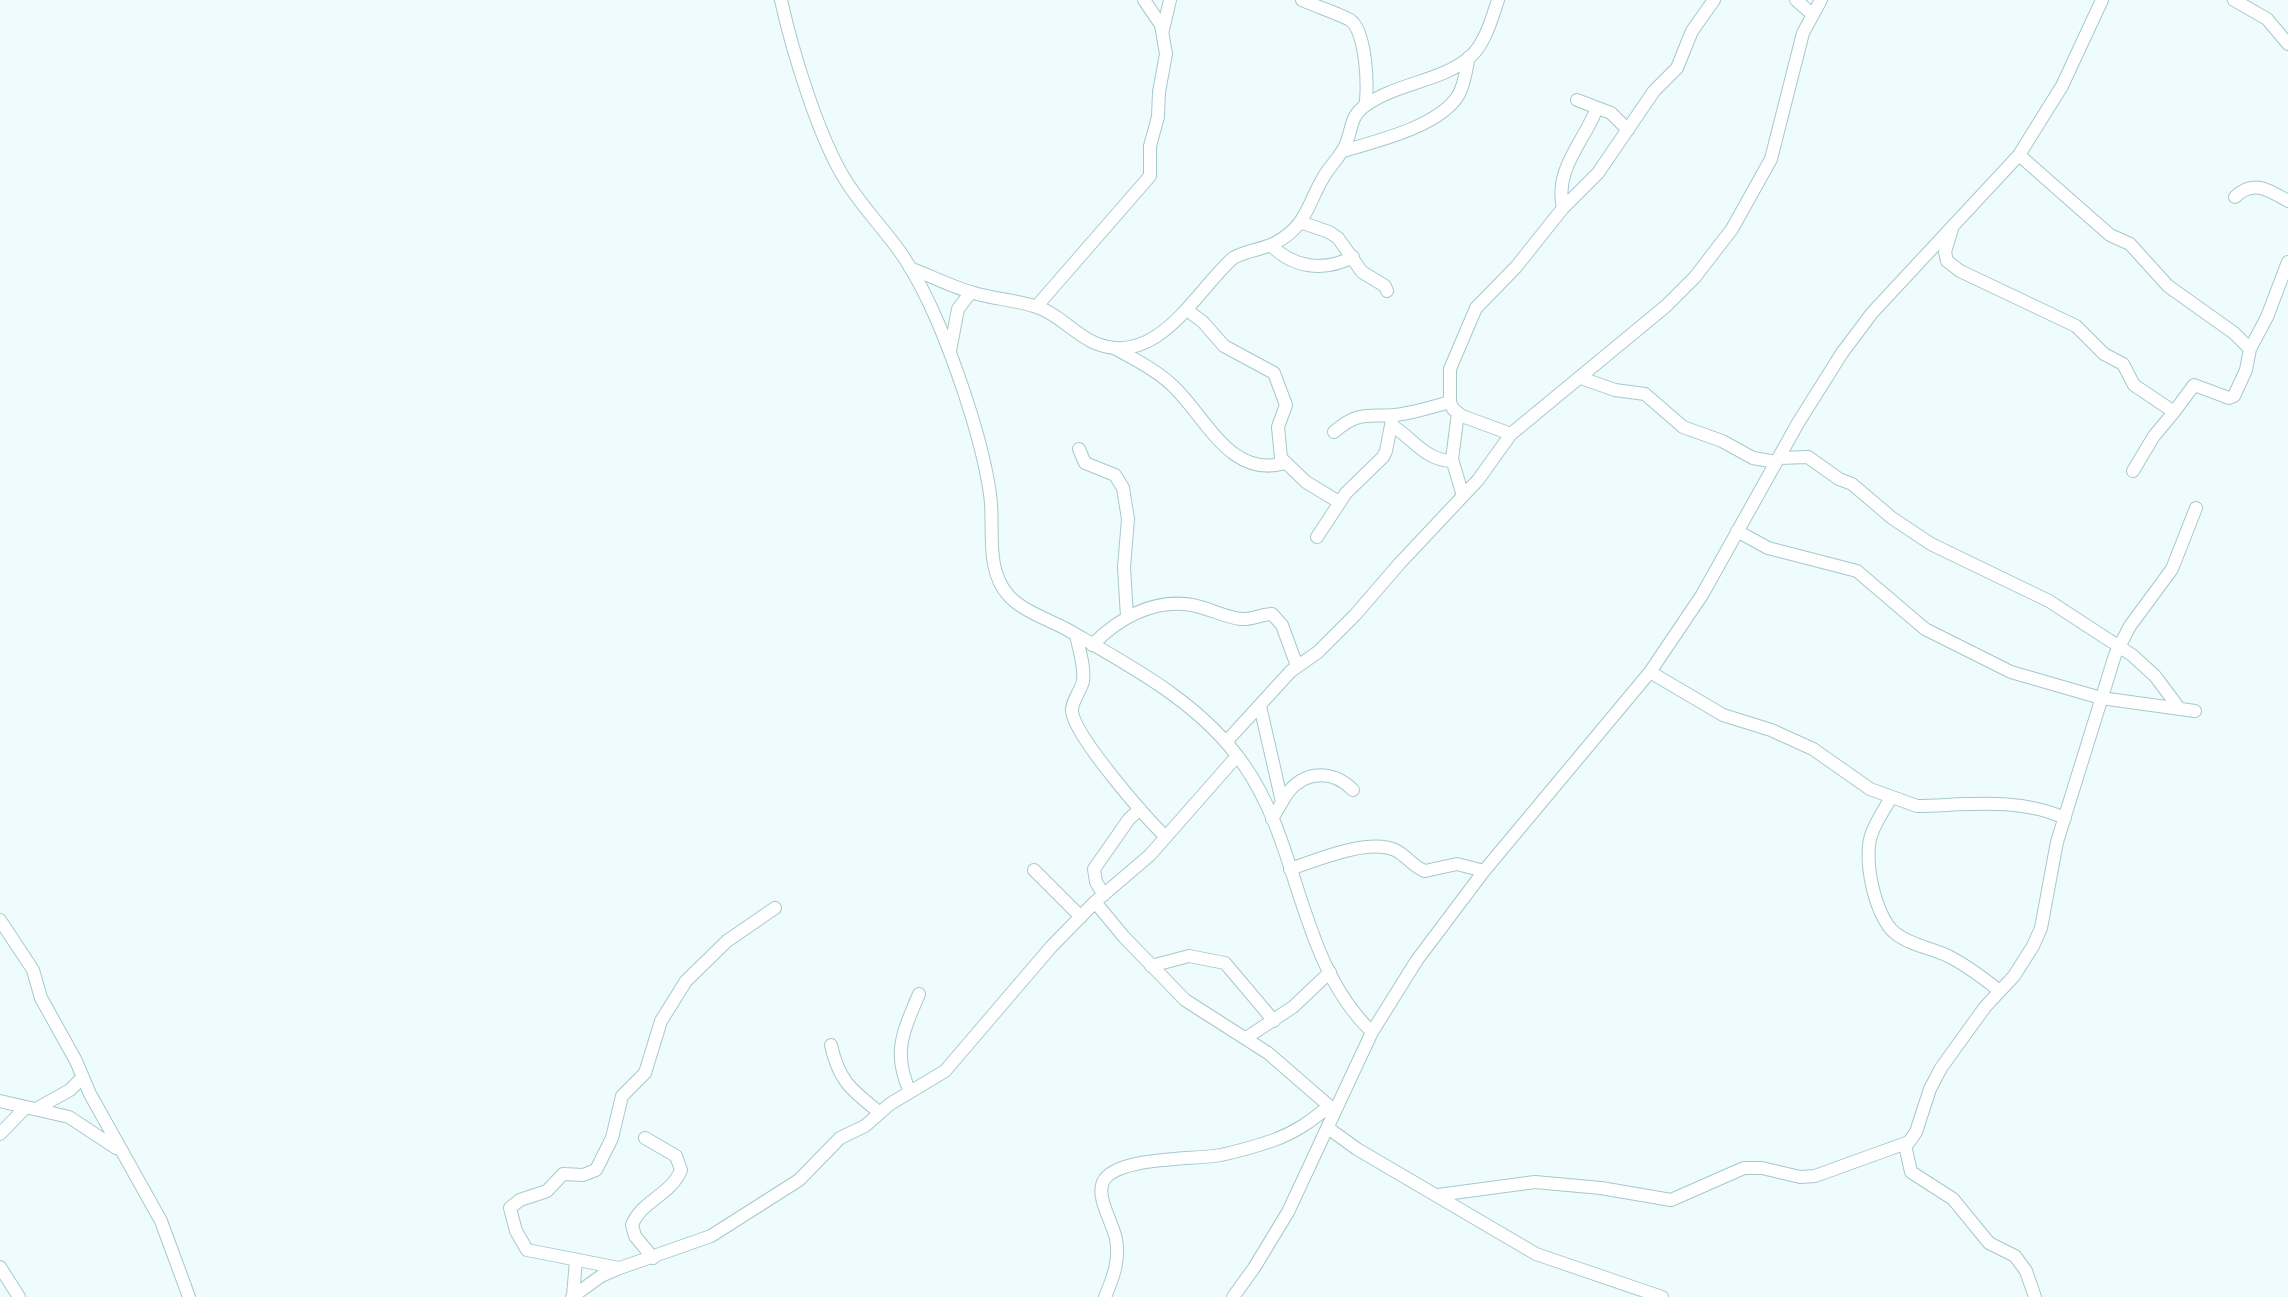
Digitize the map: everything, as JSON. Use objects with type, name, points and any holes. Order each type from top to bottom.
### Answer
[{"type":"street","points":[[782,0],[796,53],[834,160],[847,183],[882,226],[910,268],[950,352],[982,450],[990,495],[994,569],[999,582],[1008,595],[1023,608],[1076,635],[1152,680],[1187,704],[1226,742],[1260,791],[1330,972],[1346,1003],[1372,1032]]},
{"type":"street","points":[[1144,0],[1163,30]]},
{"type":"street","points":[[1036,307],[1150,176],[1150,146],[1158,117],[1160,79],[1166,61],[1163,30],[1170,0]]},
{"type":"street","points":[[1302,0],[1349,19],[1356,28],[1367,75],[1365,106]]},
{"type":"street","points":[[1343,150],[1409,129],[1444,111],[1460,92],[1470,57],[1486,33],[1498,0]]},
{"type":"street","points":[[1511,434],[1458,413],[1449,402],[1450,369],[1476,308],[1485,296],[1516,267],[1563,208],[1598,173],[1654,91],[1680,63],[1692,31],[1714,0]]},
{"type":"street","points":[[1796,0],[1812,14]]},
{"type":"street","points":[[1226,742],[1296,666],[1337,635],[1462,496],[1511,434],[1666,306],[1695,277],[1732,229],[1771,159],[1793,65],[1812,14],[1821,0]]},
{"type":"street","points":[[1233,1297],[1254,1268],[1288,1212],[1328,1128],[1332,1109],[1372,1032],[1417,960],[1484,871],[1650,672],[1702,595],[1816,392],[1872,313],[2019,155],[2062,86],[2102,0]]},
{"type":"street","points":[[2234,0],[2267,19],[2288,44]]},
{"type":"street","points":[[1115,349],[1128,348],[1155,336],[1186,310],[1233,258],[1245,251],[1271,245],[1286,236],[1310,209],[1324,176],[1343,150],[1354,117],[1365,106],[1383,94],[1448,70],[1470,57]]},
{"type":"street","points":[[1577,100],[1611,113],[1628,130]]},
{"type":"street","points":[[1563,208],[1561,183],[1566,166],[1597,108]]},
{"type":"street","points":[[2019,155],[2110,235],[2130,244],[2168,286],[2234,333],[2250,349]]},
{"type":"street","points":[[2235,197],[2245,188],[2254,186],[2267,189],[2288,201]]},
{"type":"street","points":[[1300,222],[1329,232],[1345,245],[1368,278],[1382,285],[1387,291]]},
{"type":"street","points":[[1953,225],[1945,252],[1947,261],[1960,271],[2080,329],[2104,354],[2123,364],[2134,385],[2174,412]]},
{"type":"street","points":[[1271,245],[1282,255],[1307,266],[1334,265],[1353,257]]},
{"type":"street","points":[[2133,471],[2154,436],[2194,385],[2220,395],[2234,396],[2246,370],[2250,349],[2267,317],[2288,262]]},
{"type":"street","points":[[910,268],[971,292],[1036,307],[1061,319],[1093,342],[1115,349],[1173,387],[1211,431],[1239,458],[1253,466],[1263,468],[1285,463]]},
{"type":"street","points":[[950,352],[958,309],[971,292]]},
{"type":"street","points":[[1186,310],[1203,322],[1224,346],[1274,373],[1286,405],[1279,422],[1278,451],[1285,463],[1306,482],[1339,502]]},
{"type":"street","points":[[1581,378],[1615,390],[1645,394],[1683,427],[1722,441],[1753,458],[1777,460],[1803,456],[1814,460],[1839,479],[1852,484],[1931,544],[2031,591],[2119,645],[2155,676],[2179,708]]},
{"type":"street","points":[[1334,432],[1346,422],[1362,415],[1392,420],[1449,402]]},
{"type":"street","points":[[1458,413],[1452,461],[1462,496]]},
{"type":"street","points":[[1392,420],[1425,454],[1439,460],[1452,461]]},
{"type":"street","points":[[1317,537],[1339,502],[1383,457],[1392,420]]},
{"type":"street","points":[[1079,449],[1085,463],[1114,475],[1123,488],[1128,519],[1124,567],[1127,617]]},
{"type":"street","points":[[1438,1194],[1535,1182],[1601,1188],[1671,1200],[1744,1168],[1755,1167],[1800,1177],[1815,1176],[1905,1145],[1916,1132],[1922,1108],[1941,1068],[1985,1007],[2027,959],[2041,928],[2056,842],[2119,645],[2172,569],[2196,507]]},
{"type":"street","points":[[1737,531],[1768,548],[1857,571],[1925,629],[1989,662],[2029,678],[2101,698],[2195,711]]},
{"type":"street","points":[[1092,645],[1108,629],[1127,617],[1175,604],[1193,605],[1240,619],[1251,619],[1270,614],[1282,625],[1296,666]]},
{"type":"street","points":[[1076,635],[1084,673],[1073,705],[1073,715],[1091,747],[1140,809],[1166,837]]},
{"type":"street","points":[[1650,672],[1723,715],[1771,730],[1814,749],[1870,789],[1917,806],[1974,803],[2022,806],[2065,818]]},
{"type":"street","points":[[1260,706],[1262,725],[1282,802]]},
{"type":"street","points":[[572,1297],[601,1276],[711,1236],[799,1180],[834,1143],[865,1126],[910,1092],[945,1071],[1051,947],[1100,899],[1135,870],[1237,756]]},
{"type":"street","points":[[1272,819],[1290,790],[1300,783],[1323,774],[1338,777],[1353,790]]},
{"type":"street","points":[[1892,797],[1870,841],[1872,880],[1877,903],[1886,921],[1893,932],[1906,940],[1951,957],[2000,990]]},
{"type":"street","points":[[1140,809],[1129,819],[1094,869],[1100,899],[1151,966],[1200,1011],[1268,1053],[1332,1109]]},
{"type":"street","points":[[1290,869],[1337,853],[1380,847],[1392,848],[1425,871],[1450,864],[1484,871]]},
{"type":"street","points":[[1034,870],[1081,917]]},
{"type":"street","points":[[620,1268],[527,1250],[516,1231],[510,1208],[520,1200],[547,1191],[563,1174],[583,1176],[596,1170],[612,1138],[622,1096],[645,1072],[661,1022],[686,981],[727,941],[775,908]]},
{"type":"street","points":[[0,920],[33,970],[41,998],[167,1233],[189,1297]]},
{"type":"street","points":[[1151,966],[1189,956],[1225,963],[1274,1021]]},
{"type":"street","points":[[1246,1038],[1274,1021],[1330,972]]},
{"type":"street","points":[[910,1092],[901,1071],[900,1053],[919,994]]},
{"type":"street","points":[[831,1045],[839,1075],[853,1091],[880,1113]]},
{"type":"street","points":[[0,1134],[30,1109],[70,1090],[82,1078]]},
{"type":"street","points":[[0,1101],[69,1117],[122,1152]]},
{"type":"street","points":[[1105,1297],[1117,1259],[1116,1240],[1101,1192],[1102,1184],[1111,1173],[1141,1162],[1221,1155],[1274,1140],[1303,1128],[1332,1109]]},
{"type":"street","points":[[1328,1128],[1357,1149],[1438,1194],[1536,1254],[1662,1297]]},
{"type":"street","points":[[645,1138],[676,1156],[681,1170],[670,1189],[647,1205],[632,1225],[635,1236],[653,1258]]},
{"type":"street","points":[[1905,1145],[1911,1172],[1953,1199],[1989,1243],[2015,1256],[2026,1271],[2035,1297]]},
{"type":"street","points":[[572,1297],[576,1260]]},
{"type":"street","points":[[0,1267],[19,1297]]}]
